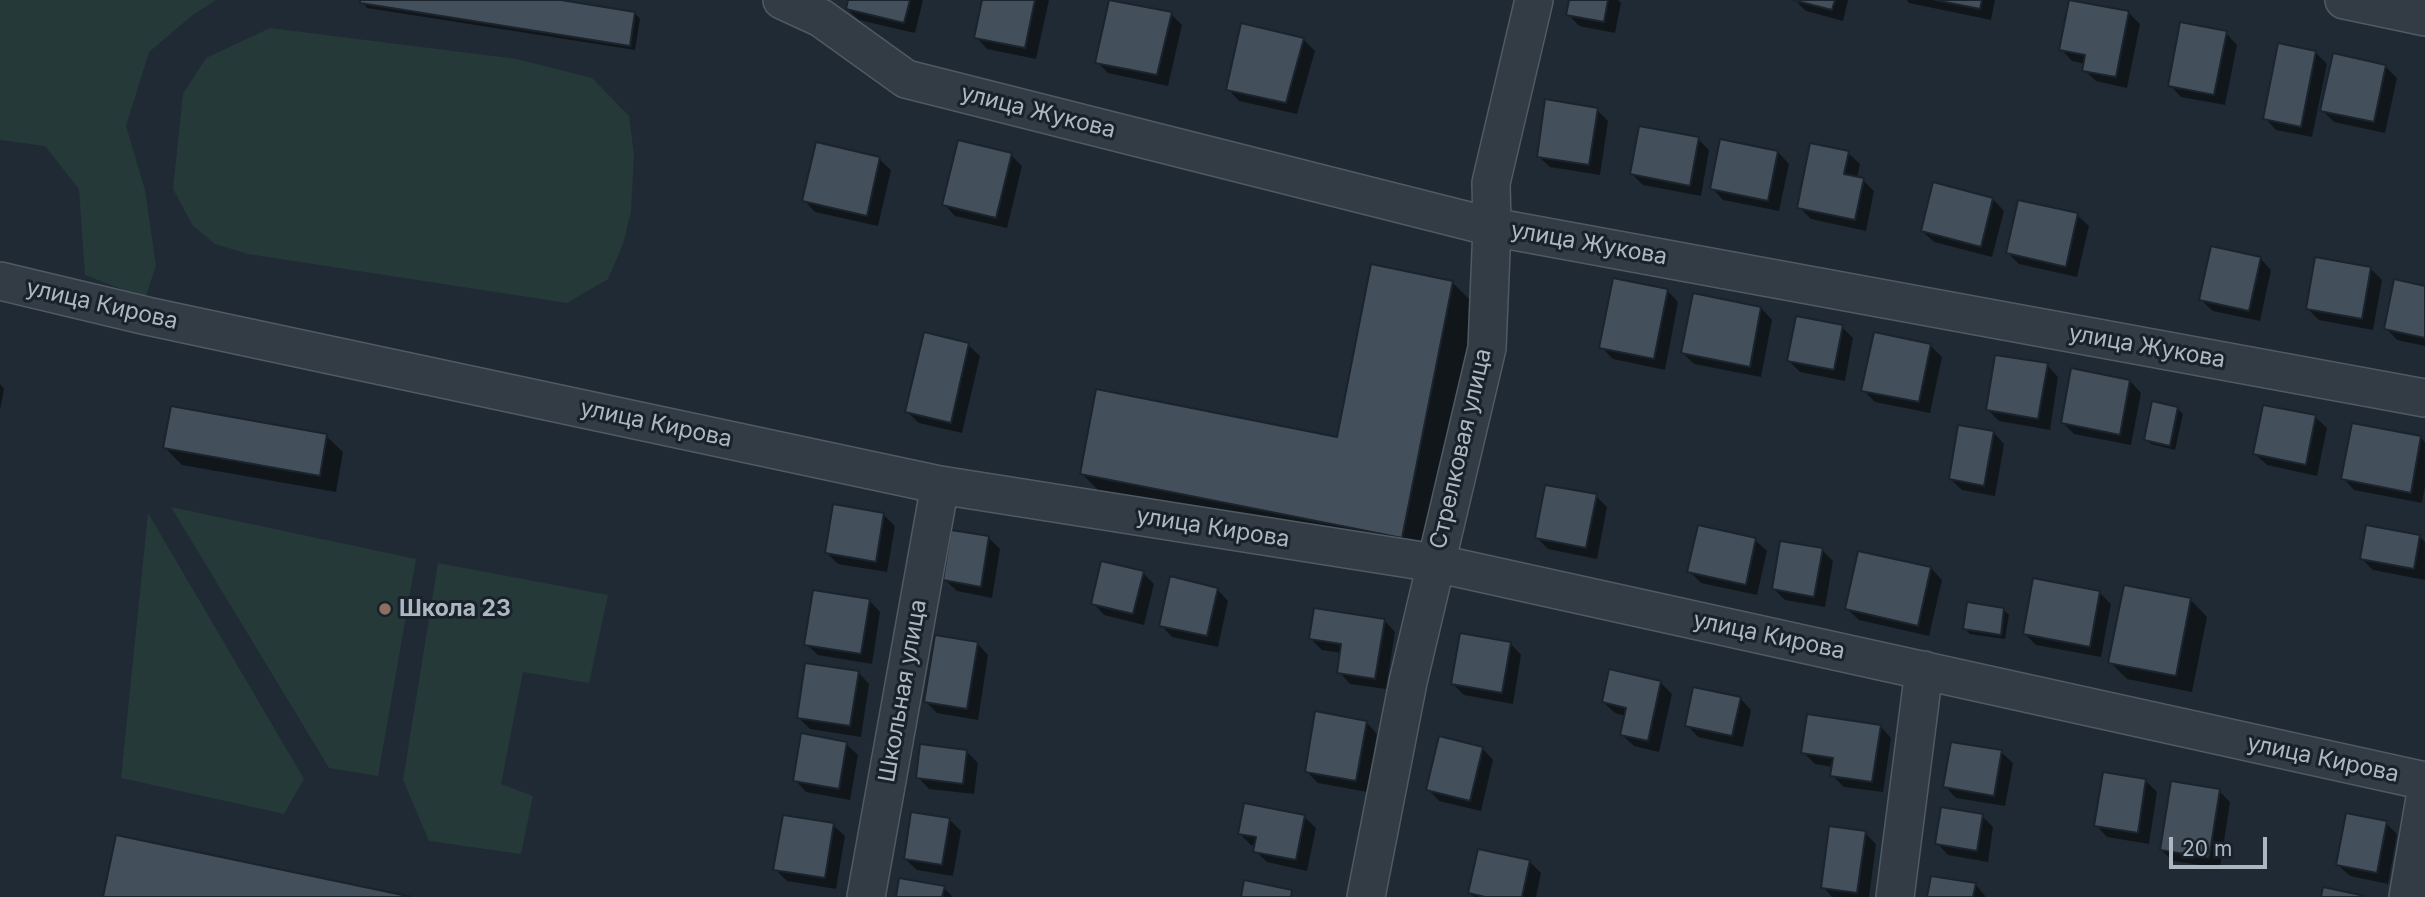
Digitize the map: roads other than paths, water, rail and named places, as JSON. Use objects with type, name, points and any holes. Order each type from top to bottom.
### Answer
[{"type":"street","name":"улица Жукова","points":[[782,0],[821,18],[906,79],[1492,227],[2425,398]]},
{"type":"street","name":"Стрелковая улица","points":[[1366,897],[1408,682],[1487,348],[1491,183],[1534,0]]},
{"type":"street","points":[[2344,0],[2425,17]]},
{"type":"street","name":"улица Кирова","points":[[0,281],[160,318],[940,485],[1435,563],[2425,781]]},
{"type":"street","name":"Школьная улица","points":[[866,897],[940,485]]},
{"type":"street","points":[[1895,897],[1924,670]]},
{"type":"street","points":[[2408,897],[2425,798]]},
{"type":"place","name":"Школа 23","points":[[385,609]]}]
